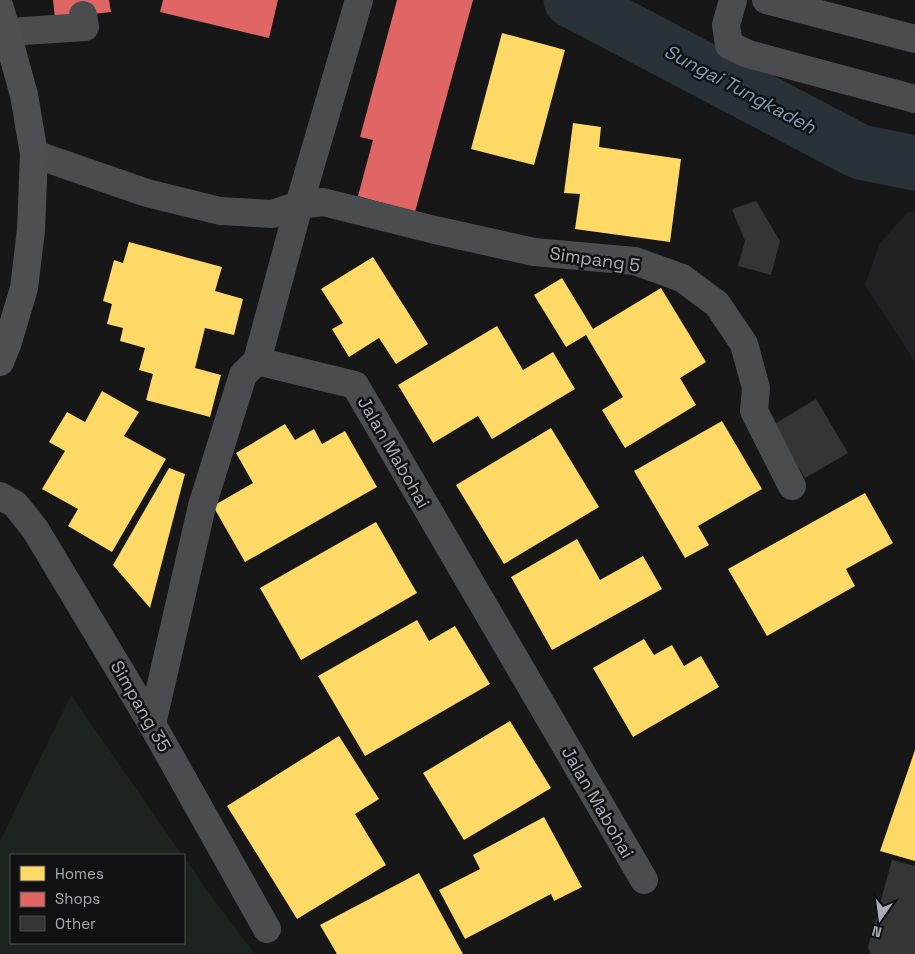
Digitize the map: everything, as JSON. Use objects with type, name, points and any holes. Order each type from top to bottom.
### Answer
[{"type":"main road","points":[[0,362],[24,288],[31,230],[34,154],[24,95],[4,20]]},
{"type":"street","points":[[152,724],[202,506],[243,375],[257,361],[299,205],[359,0]]},
{"type":"street","points":[[733,0],[726,25],[729,45],[748,54],[915,99]]},
{"type":"street","points":[[766,0],[915,39]]},
{"type":"street","points":[[4,20],[84,27],[83,15]]},
{"type":"street","points":[[34,154],[147,192],[220,211],[272,214],[299,205]]},
{"type":"street","name":"Simpang 5","points":[[299,205],[323,202],[534,252],[635,261],[682,278],[717,304],[744,344],[756,388],[754,411],[792,486]]},
{"type":"street","name":"Jalan Mabohai","points":[[257,361],[355,385],[644,880]]},
{"type":"street","name":"Simpang 35","points":[[0,496],[15,504],[35,529],[152,724],[267,929]]},
{"type":"shaded area","points":[[915,211],[915,362],[865,285],[880,243],[908,212]]},
{"type":"shaded area","points":[[71,695],[181,854],[10,854],[10,944],[185,944],[185,858],[255,954],[0,954],[0,841]]},
{"type":"building: Homes","points":[[502,33],[565,50],[534,165],[471,149]]},
{"type":"building: Homes","points":[[573,123],[601,127],[599,147],[681,159],[670,242],[575,229],[580,194],[564,193]]},
{"type":"building: Homes","points":[[129,242],[222,267],[215,291],[243,299],[234,335],[205,328],[195,368],[221,375],[210,417],[146,400],[153,374],[139,370],[145,348],[120,341],[123,328],[107,324],[112,304],[103,301],[114,260],[123,263]]},
{"type":"building: Homes","points":[[373,257],[428,344],[396,364],[379,338],[349,357],[332,329],[343,323],[321,289]]},
{"type":"building: Homes","points":[[562,278],[593,329],[661,288],[706,362],[680,378],[696,405],[625,448],[602,410],[623,397],[586,335],[566,347],[534,295]]},
{"type":"building: Homes","points":[[497,326],[523,370],[553,352],[575,389],[492,439],[478,416],[433,443],[398,385]]},
{"type":"building: Homes","points":[[102,391],[139,412],[124,436],[166,459],[112,552],[68,526],[78,509],[42,489],[65,451],[49,442],[67,412],[85,422]]},
{"type":"building: Homes","points":[[722,421],[762,489],[698,526],[709,545],[685,558],[634,471]]},
{"type":"building: Homes","points":[[285,424],[295,440],[314,429],[322,444],[345,431],[377,487],[245,562],[213,506],[253,483],[236,453]]},
{"type":"building: Homes","points":[[551,428],[599,507],[504,564],[456,485]]},
{"type":"building: Homes","points":[[169,468],[185,474],[150,608],[113,565]]},
{"type":"building: Homes","points":[[865,493],[893,543],[846,569],[855,586],[767,636],[728,569]]},
{"type":"building: Homes","points":[[376,522],[417,593],[301,660],[260,588]]},
{"type":"building: Homes","points":[[577,539],[600,580],[643,556],[662,589],[552,650],[511,577]]},
{"type":"building: Homes","points":[[417,620],[429,641],[455,626],[490,684],[365,756],[318,676]]},
{"type":"building: Homes","points":[[644,639],[654,655],[672,645],[684,666],[701,656],[719,687],[633,737],[593,668]]},
{"type":"building: Homes","points":[[510,721],[551,788],[464,840],[423,773]]},
{"type":"building: Homes","points":[[339,736],[379,799],[355,814],[386,865],[297,919],[227,806]]},
{"type":"building: Homes","points":[[915,750],[915,861],[880,851]]},
{"type":"building: Homes","points":[[544,817],[582,887],[554,901],[551,894],[465,939],[439,890],[480,869],[473,855]]},
{"type":"building: Homes","points":[[419,873],[463,954],[337,954],[320,925]]},
{"type":"building: Shops","points":[[53,0],[109,0],[111,12],[55,18]]},
{"type":"building: Shops","points":[[163,0],[278,0],[269,38],[160,12]]},
{"type":"building: Shops","points":[[397,0],[473,0],[415,212],[358,196],[373,140],[360,137]]},
{"type":"building: Other","points":[[756,201],[780,241],[771,275],[738,266],[745,241],[732,209]]},
{"type":"building: Other","points":[[816,399],[848,453],[805,478],[773,425]]},
{"type":"building: Other","points":[[892,860],[915,866],[915,954],[870,954],[868,947]]},
{"type":"waterway","name":"Sungai Tungkadeh","points":[[571,0],[860,152],[915,163]]}]
